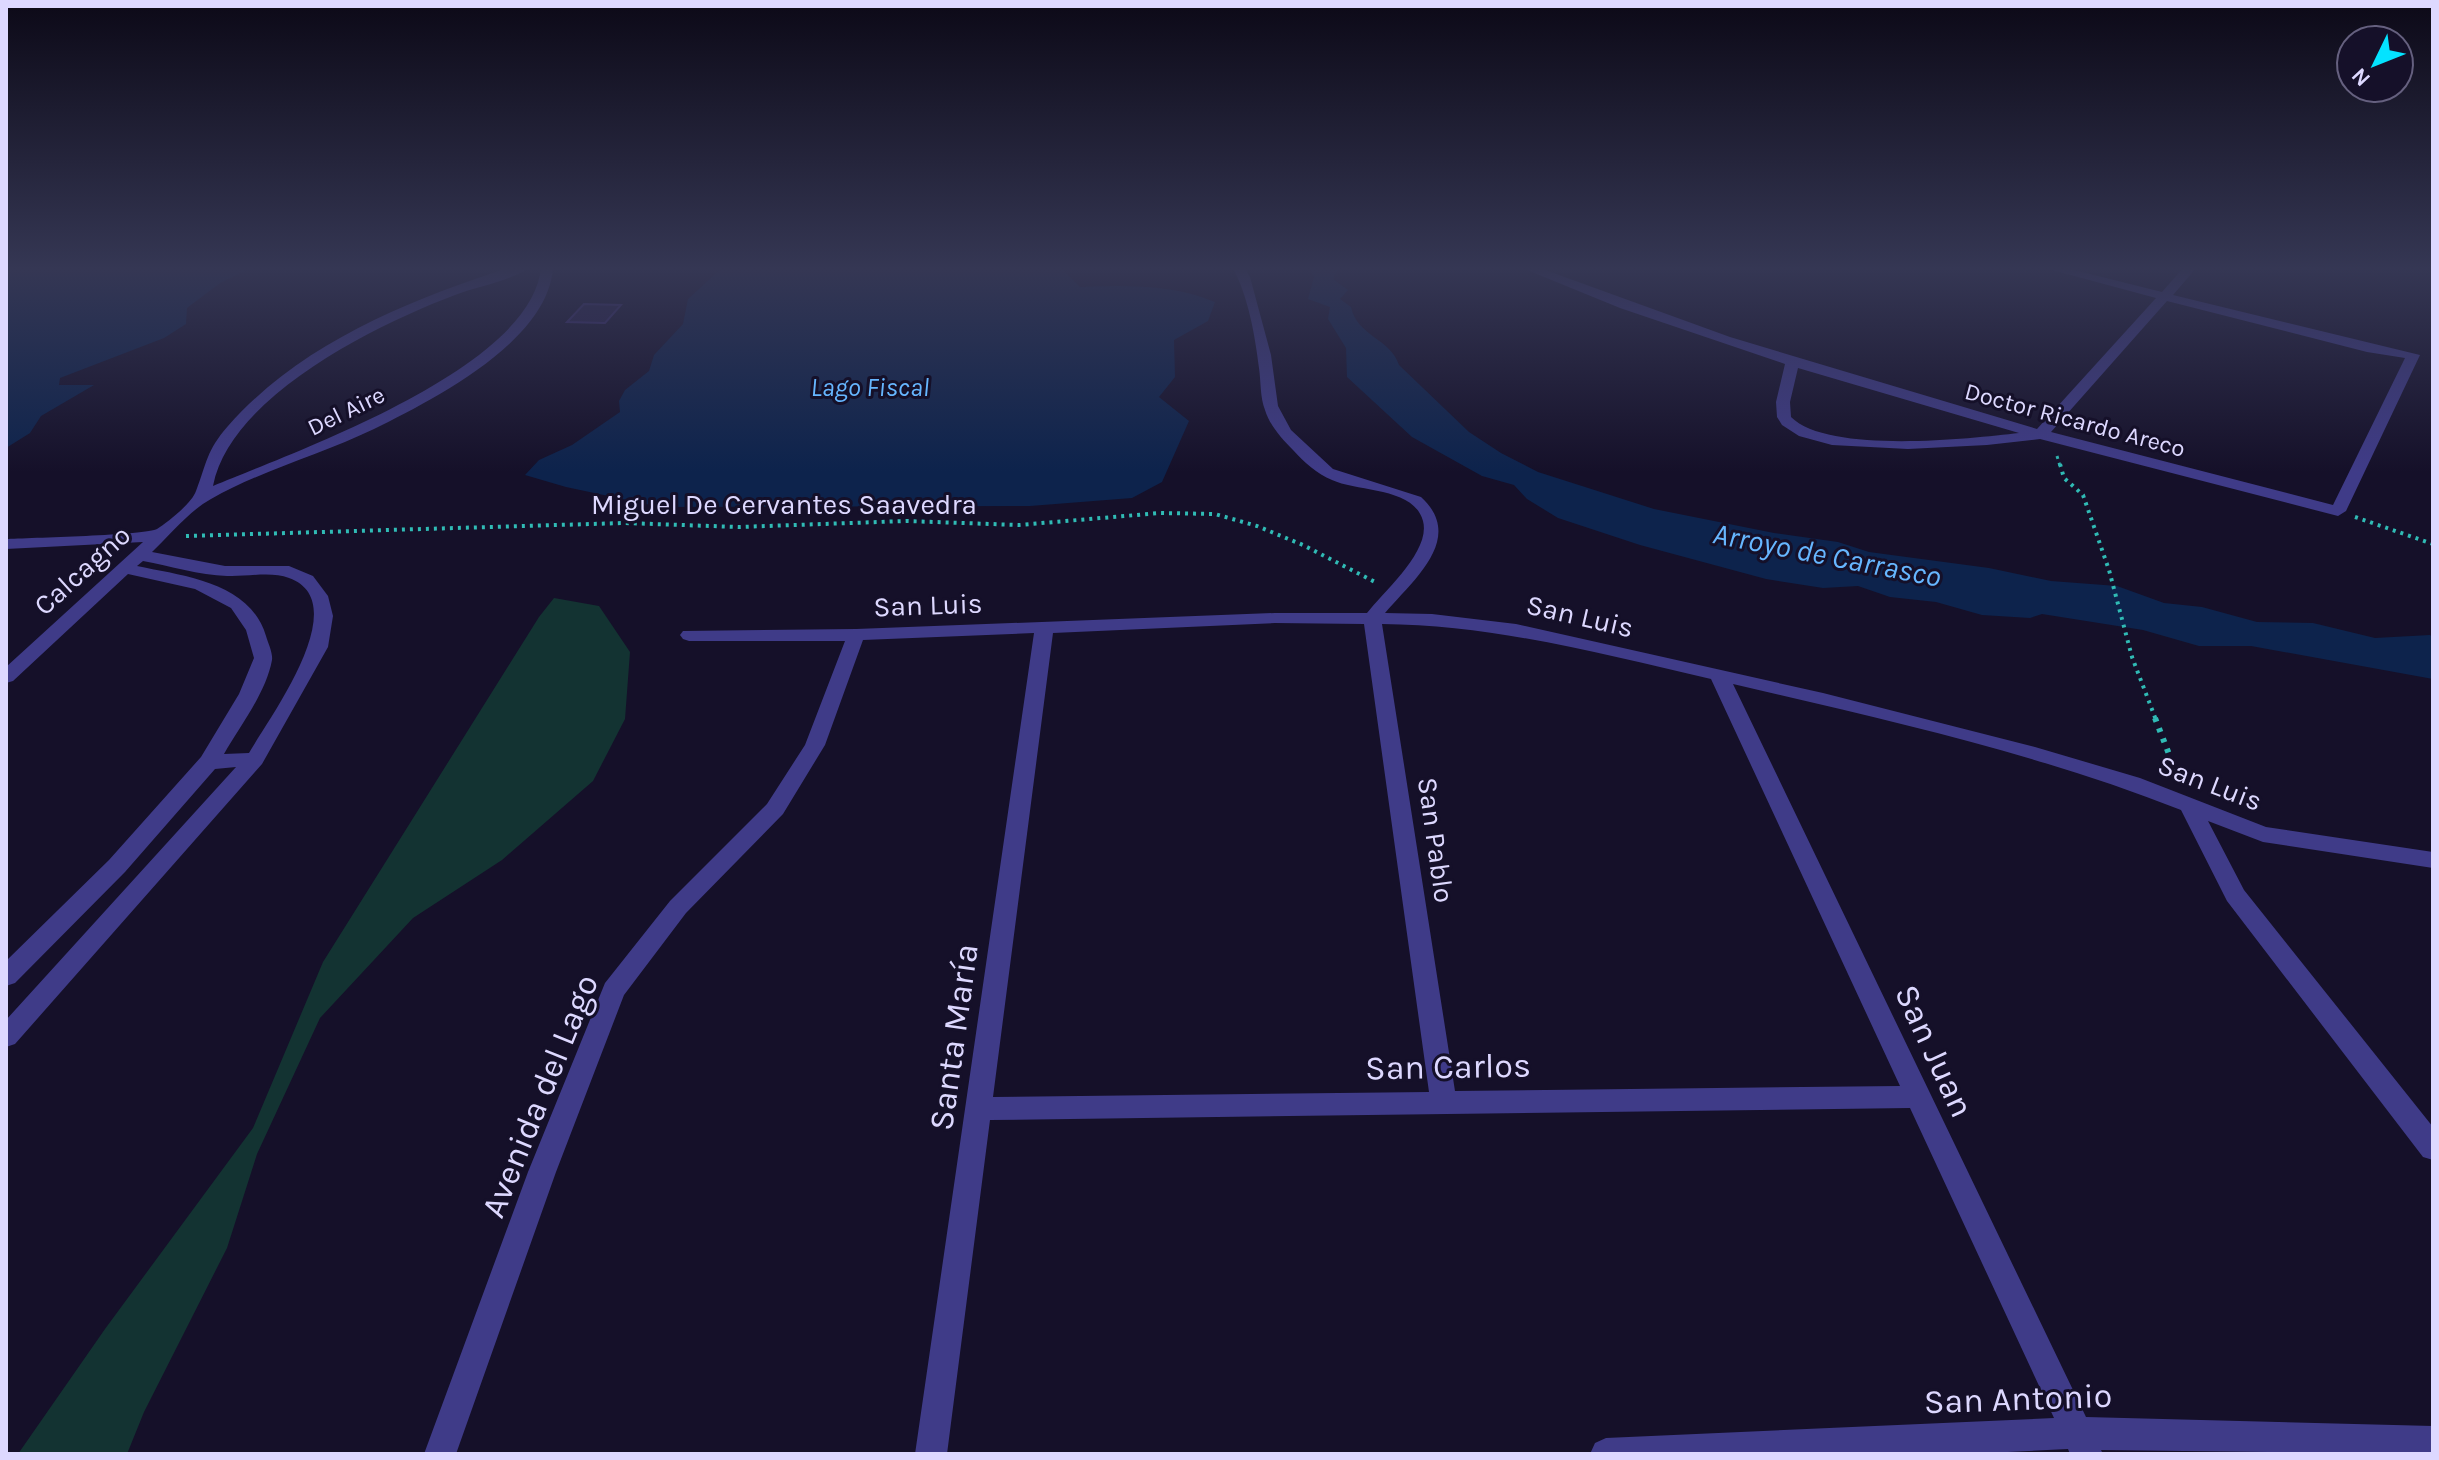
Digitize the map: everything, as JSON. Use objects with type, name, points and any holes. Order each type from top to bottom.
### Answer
[{"type":"street","points":[[203,496],[212,461],[233,428],[271,392],[355,335]]},
{"type":"street","name":"Del Aire","points":[[203,496],[328,445],[454,379],[511,335]]},
{"type":"street","points":[[1258,335],[1266,367],[1268,398],[1277,421],[1328,472],[1348,482],[1403,493],[1423,508],[1433,522],[1431,546],[1372,619]]},
{"type":"street","name":"Doctor Ricardo Areco","points":[[1712,335],[1792,363],[2041,434],[2338,511]]},
{"type":"street","points":[[1792,363],[1782,413],[1786,422],[1808,436],[1847,443],[1979,443],[2041,434],[2130,335]]},
{"type":"street","points":[[2320,335],[2367,348],[2418,356],[2338,511]]},
{"type":"street","name":"Calcagno","points":[[6,677],[203,496]]},
{"type":"street","points":[[6,544],[160,536]]},
{"type":"street","points":[[6,1037],[255,759],[319,647],[324,616],[319,596],[307,580],[289,571],[225,571],[133,561]]},
{"type":"street","points":[[6,976],[117,866],[209,762],[249,694],[263,658],[255,630],[237,604],[201,585],[133,561]]},
{"type":"street","name":"San Luis","points":[[689,635],[856,635],[1275,618],[1432,619],[1516,629],[1823,699],[2035,754],[2133,783],[2263,834],[2433,860]]},
{"type":"street","name":"San Pablo","points":[[1372,619],[1444,1103]]},
{"type":"street","name":"Santa María","points":[[931,1454],[1044,629]]},
{"type":"street","name":"Avenida del Lago","points":[[440,1454],[542,1172],[614,990],[678,907],[775,809],[815,745],[856,635]]},
{"type":"street","name":"San Juan","points":[[1719,676],[2082,1443]]},
{"type":"street","points":[[209,762],[255,759]]},
{"type":"street","points":[[2190,807],[2235,895],[2433,1148]]},
{"type":"street","name":"San Carlos","points":[[978,1109],[1918,1097]]},
{"type":"street","name":"San Antonio","points":[[1606,1454],[2082,1443],[2433,1442]]},
{"type":"path","points":[[2041,434],[2056,448],[2064,478],[2083,495],[2109,570],[2132,657],[2190,807]]},
{"type":"path","points":[[2338,511],[2433,544]]},
{"type":"path","name":"Miguel De Cervantes Saavedra","points":[[160,536],[625,523],[739,527],[906,521],[1019,525],[1160,513],[1215,514],[1257,526],[1303,545],[1392,591]]},
{"type":"green space","points":[[554,598],[599,606],[630,652],[625,719],[593,781],[502,860],[413,918],[320,1018],[257,1154],[227,1248],[144,1412],[127,1454],[18,1454],[105,1329],[253,1128],[323,962],[539,617]]},
{"type":"water","points":[[6,335],[169,335],[60,378],[59,385],[94,385],[41,416],[30,433],[6,448]]},
{"type":"water","name":"Lago Fiscal","points":[[673,335],[1183,335],[1174,340],[1175,377],[1159,397],[1189,421],[1162,482],[1132,498],[1030,506],[660,507],[525,475],[539,460],[572,445],[620,412],[619,401],[625,390],[649,371],[654,355]]},
{"type":"water","name":"Arroyo de Carrasco","points":[[1338,335],[1372,335],[1469,432],[1501,453],[1538,472],[1654,509],[1774,533],[1838,542],[1869,552],[1989,568],[2051,581],[2117,586],[2164,603],[2202,607],[2257,622],[2313,623],[2375,638],[2430,635],[2433,638],[2433,679],[2251,646],[2199,646],[2143,630],[2042,614],[2030,618],[1982,615],[1936,602],[1890,597],[1858,586],[1823,588],[1766,579],[1640,545],[1558,518],[1527,499],[1514,485],[1482,476],[1412,437],[1347,377],[1346,348]]}]
